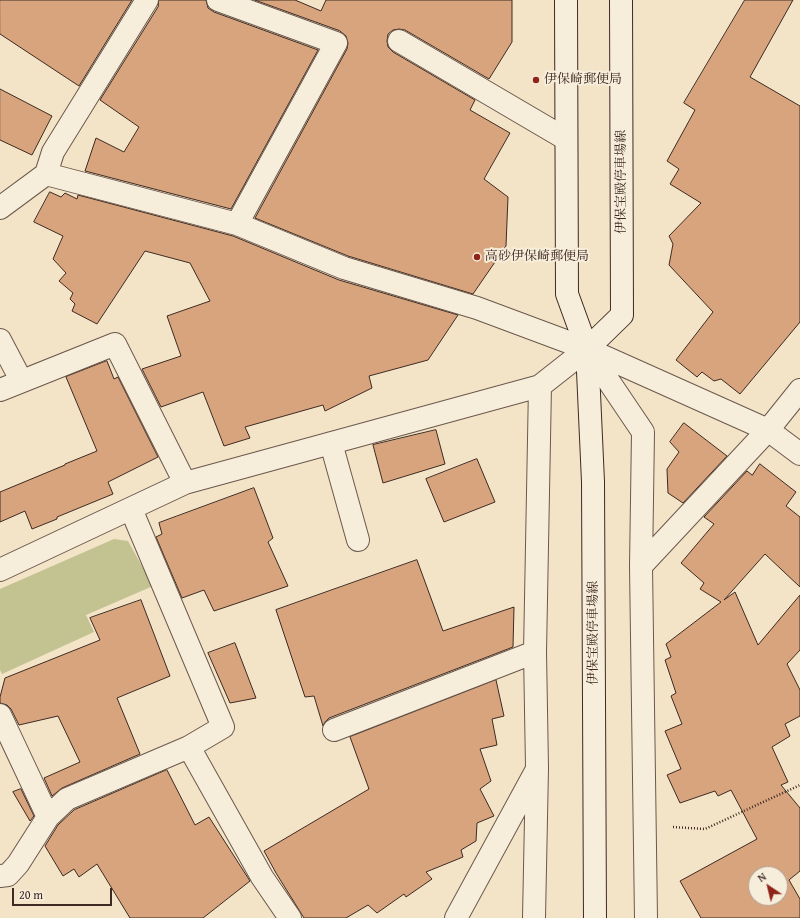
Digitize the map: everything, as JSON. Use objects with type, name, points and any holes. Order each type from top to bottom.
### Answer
[{"type":"street","points":[[0,208],[46,174],[53,152],[147,0]]},
{"type":"street","points":[[218,0],[336,43],[237,224]]},
{"type":"street","name":"伊保宝殿停車場線","points":[[566,0],[567,294],[587,349],[593,482],[595,918]]},
{"type":"street","name":"伊保宝殿停車場線","points":[[587,349],[622,315],[621,0]]},
{"type":"street","points":[[399,41],[566,139]]},
{"type":"street","points":[[46,174],[237,224],[344,268],[476,308],[587,349],[768,430],[800,454]]},
{"type":"street","points":[[0,340],[21,380]]},
{"type":"street","points":[[0,390],[21,380],[115,344],[185,483]]},
{"type":"street","points":[[0,570],[185,483],[540,386],[587,349]]},
{"type":"street","points":[[587,349],[644,432],[641,566],[646,918]]},
{"type":"street","points":[[534,918],[537,768],[535,652],[540,386]]},
{"type":"street","points":[[641,566],[768,430],[800,390]]},
{"type":"street","points":[[331,443],[358,540]]},
{"type":"street","points":[[0,876],[8,875],[18,864],[48,817],[67,799],[189,747],[223,727],[131,508]]},
{"type":"street","points":[[334,730],[535,652]]},
{"type":"street","points":[[0,715],[48,817]]},
{"type":"street","points":[[189,747],[262,877],[290,918]]},
{"type":"street","points":[[456,918],[537,768]]},
{"type":"path","points":[[645,826],[705,829],[800,785]]},
{"type":"shaded area","points":[[114,539],[128,541],[153,586],[86,615],[94,632],[2,674],[0,670],[0,589]]},
{"type":"building","points":[[0,0],[132,0],[79,86],[0,34]]},
{"type":"building","points":[[159,0],[206,0],[208,8],[214,12],[318,50],[231,209],[85,171],[96,138],[124,152],[139,127],[100,100],[158,7]]},
{"type":"building","points":[[255,0],[295,0],[321,11],[326,0],[512,0],[512,42],[489,79],[405,30],[393,30],[388,34],[387,41],[388,47],[393,52],[475,100],[470,110],[510,133],[484,179],[508,197],[506,246],[473,294],[348,256],[255,218],[347,49],[348,43],[346,36],[340,31]]},
{"type":"building","points":[[745,0],[793,0],[750,77],[800,106],[800,322],[740,394],[721,379],[714,381],[702,372],[697,377],[676,360],[713,312],[669,265],[673,244],[669,236],[701,203],[670,184],[679,169],[667,161],[695,110],[684,103]]},
{"type":"building","points":[[0,89],[52,116],[32,155],[0,140]]},
{"type":"building","points":[[50,192],[61,197],[65,193],[77,199],[78,195],[233,236],[339,280],[458,315],[428,360],[369,376],[372,388],[325,411],[323,405],[245,427],[250,438],[224,446],[203,392],[161,407],[142,369],[181,356],[167,316],[210,301],[190,263],[145,251],[97,324],[72,311],[75,304],[70,299],[73,293],[59,281],[66,273],[53,259],[63,236],[34,222]]},
{"type":"building","points":[[107,361],[114,379],[118,377],[158,457],[108,482],[113,494],[57,517],[57,519],[32,529],[25,511],[0,522],[0,492],[97,451],[66,377]]},
{"type":"building","points":[[684,423],[727,456],[683,503],[668,493],[667,469],[679,452],[670,442]]},
{"type":"building","points":[[436,430],[445,464],[383,483],[373,445]]},
{"type":"building","points":[[477,459],[495,502],[444,522],[426,479]]},
{"type":"building","points":[[760,464],[796,492],[786,506],[800,517],[800,587],[765,554],[724,600],[735,592],[758,645],[800,595],[800,650],[787,664],[800,690],[800,716],[785,724],[790,736],[772,747],[788,782],[781,785],[800,808],[800,871],[789,880],[800,899],[800,918],[701,918],[680,881],[757,839],[731,790],[718,796],[715,791],[680,803],[667,775],[681,769],[665,731],[682,724],[671,696],[676,693],[665,660],[671,657],[666,644],[721,602],[700,589],[704,583],[681,563],[714,524],[704,517],[747,471],[752,475]]},
{"type":"building","points":[[254,488],[273,538],[268,542],[288,586],[214,611],[204,590],[182,598],[156,537],[162,534],[159,523]]},
{"type":"building","points":[[417,560],[443,631],[514,607],[513,647],[329,718],[323,726],[314,696],[305,697],[276,610]]},
{"type":"building","points":[[141,600],[170,676],[117,698],[140,754],[62,788],[52,796],[44,778],[80,762],[58,716],[19,725],[11,709],[7,705],[0,703],[5,678],[100,640],[90,618]]},
{"type":"building","points":[[235,643],[256,698],[230,703],[208,653]]},
{"type":"building","points":[[496,680],[504,716],[492,719],[497,745],[480,749],[491,781],[480,789],[494,816],[477,823],[476,841],[461,850],[463,857],[426,872],[432,879],[406,897],[404,894],[377,913],[368,905],[346,918],[304,918],[264,851],[369,789],[350,737]]},
{"type":"building","points":[[167,770],[195,825],[209,817],[250,881],[203,918],[130,918],[97,864],[79,877],[74,869],[63,876],[45,846],[58,825],[74,810]]},
{"type":"building","points":[[21,789],[34,816],[30,821],[13,792]]},
{"type":"place","name":"伊保崎郵便局","points":[[536,80]]},
{"type":"place","name":"高砂伊保崎郵便局","points":[[477,257]]}]
